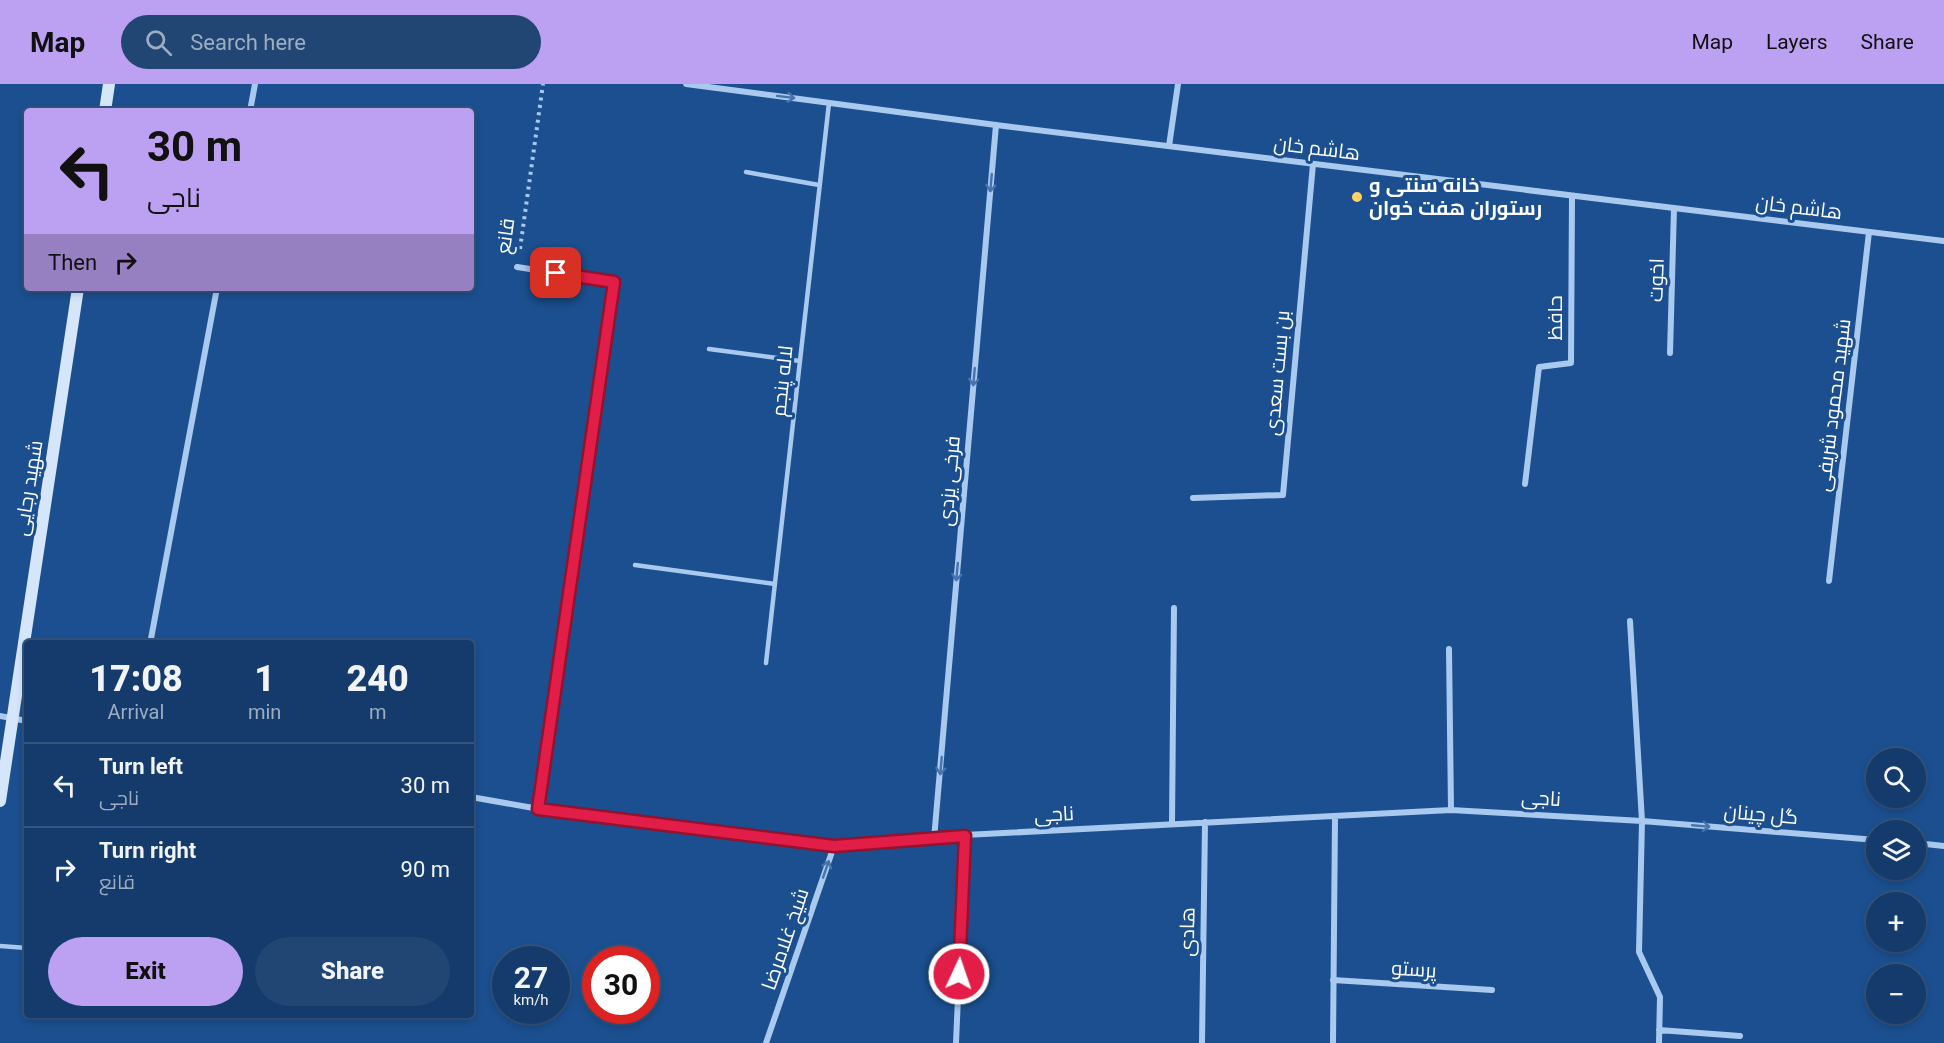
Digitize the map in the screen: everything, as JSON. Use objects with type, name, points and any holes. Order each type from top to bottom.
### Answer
[{"type":"main road","points":[[105,108],[109,84]]},
{"type":"main road","name":"شهید رجایی","points":[[0,801],[6,718],[77,291]]},
{"type":"street","points":[[251,108],[255,84]]},
{"type":"street","name":"هاشم خان","points":[[686,84],[738,87],[829,103],[996,125],[1944,241]]},
{"type":"street","points":[[1168,146],[1178,84]]},
{"type":"street","name":"فرخی یزدی","points":[[934,839],[996,125]]},
{"type":"street","name":"بن بست سعدی","points":[[1193,498],[1283,495],[1313,164]]},
{"type":"street","name":"حافظ","points":[[1525,483],[1539,367],[1571,363],[1572,196]]},
{"type":"street","name":"اخوت","points":[[1670,353],[1674,208]]},
{"type":"street","name":"شهید محمود شریفی","points":[[1829,581],[1869,232]]},
{"type":"street","name":"قانع","points":[[517,267],[614,282],[538,809]]},
{"type":"street","points":[[151,640],[216,291]]},
{"type":"street","points":[[1172,824],[1174,608]]},
{"type":"street","points":[[1630,621],[1642,821],[1640,952],[1660,997],[1659,1043]]},
{"type":"street","points":[[1449,650],[1451,810]]},
{"type":"street","points":[[6,718],[24,721]]},
{"type":"street","name":"ناجی","points":[[474,798],[538,809],[834,846],[965,836],[1451,810],[1642,821]]},
{"type":"street","points":[[1333,1043],[1335,817]]},
{"type":"street","name":"گل چینان","points":[[1642,821],[1866,839]]},
{"type":"street","name":"هادی","points":[[1202,1043],[1205,822]]},
{"type":"street","points":[[956,1043],[965,836]]},
{"type":"street","points":[[1926,844],[1944,846]]},
{"type":"street","name":"شیخ غلامرضا","points":[[766,1043],[834,846]]},
{"type":"street","name":"پرستو","points":[[1333,980],[1492,990]]},
{"type":"street","points":[[1659,1030],[1740,1035]]},
{"type":"lane","name":"لاله پنجم","points":[[766,663],[829,103]]},
{"type":"lane","points":[[746,172],[819,185]]},
{"type":"lane","points":[[710,349],[800,361]]},
{"type":"lane","points":[[634,565],[775,584]]},
{"type":"lane","points":[[0,946],[24,948]]},
{"type":"path","name":"قانع","points":[[517,267],[543,84]]},
{"type":"place","name":"خانه سنتی و رستوران هفت خوان","points":[[1357,197]]},
{"type":"route","points":[[556,273],[614,282],[538,809],[834,846],[965,836],[959,974]]}]
